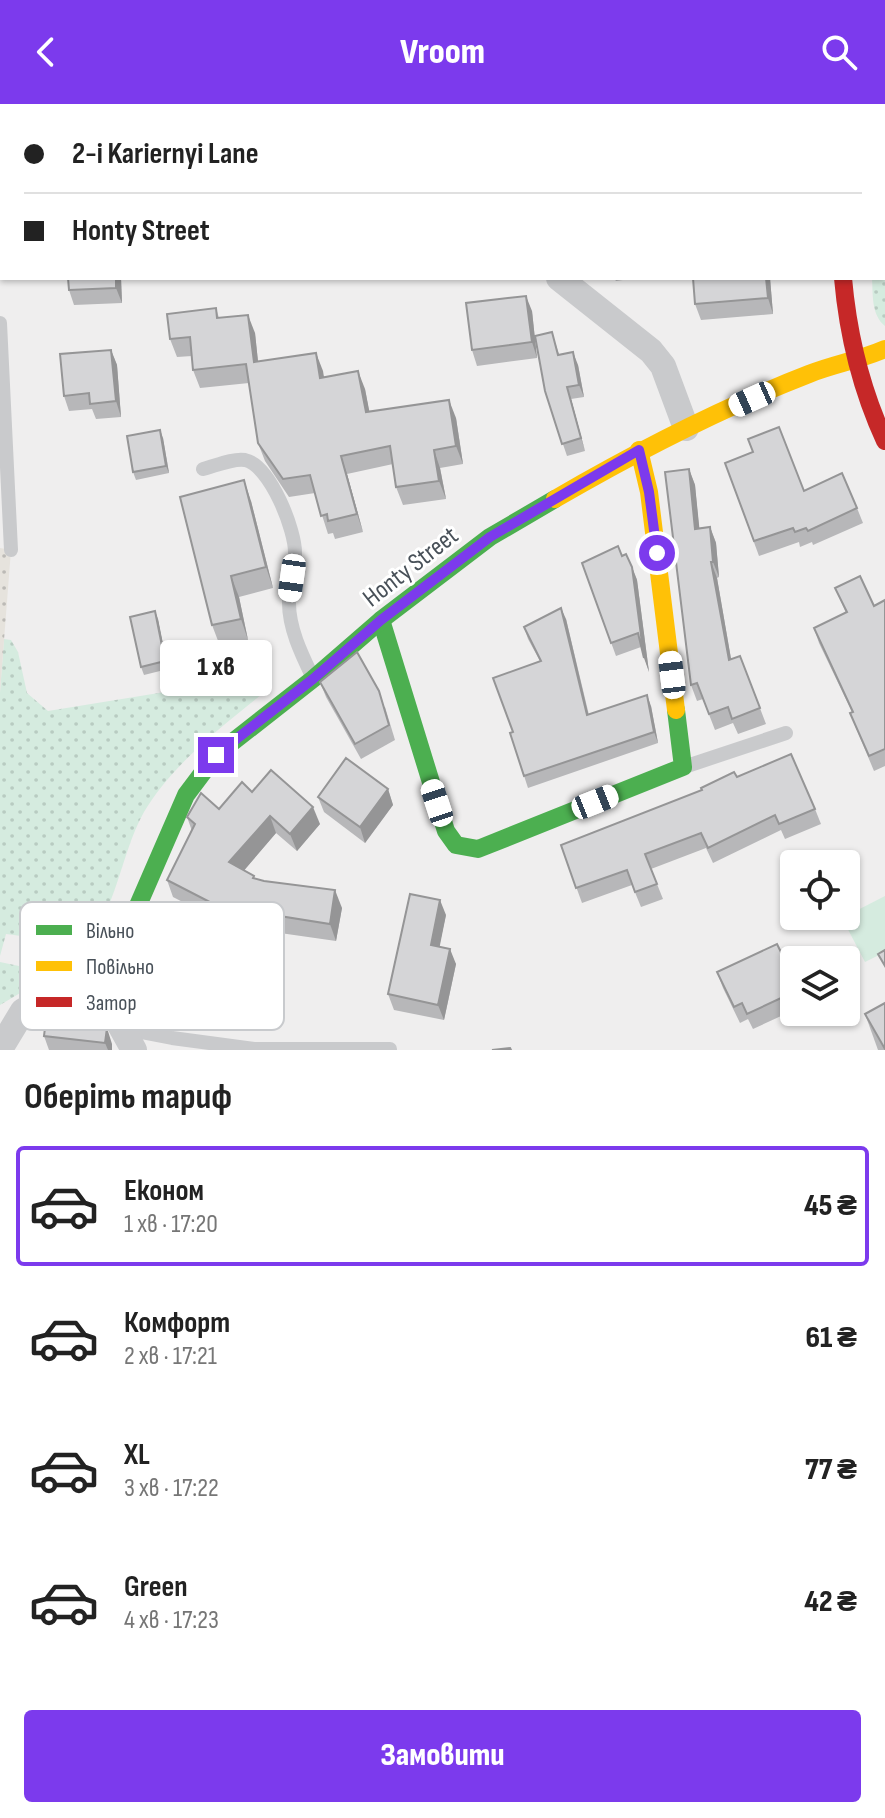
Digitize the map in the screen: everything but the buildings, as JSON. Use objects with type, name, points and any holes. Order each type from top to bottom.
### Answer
[{"type":"street","points":[[562,280],[651,351],[663,366],[686,428]]},
{"type":"street","points":[[843,280],[857,361],[870,411],[885,441]]},
{"type":"street","name":"Honty Street","points":[[139,902],[186,795],[216,755],[313,679],[381,620],[490,537],[639,450],[811,373],[857,361],[885,349]]},
{"type":"street","points":[[381,620],[446,831],[456,845],[478,849],[683,767],[649,492],[639,450]]},
{"type":"street","points":[[0,1049],[20,1016]]},
{"type":"street","points":[[120,1030],[134,1050]]},
{"type":"lane","points":[[0,323],[11,550]]},
{"type":"lane","points":[[203,469],[243,459],[256,464],[270,481],[289,522],[295,552],[288,604],[298,647],[313,679]]},
{"type":"lane","points":[[683,767],[786,733]]},
{"type":"lane","points":[[130,1030],[254,1049],[390,1049]]},
{"type":"green space","points":[[872,280],[885,280],[885,326],[877,316]]},
{"type":"green space","points":[[4,639],[11,640],[18,652],[27,693],[48,711],[171,691],[251,661],[271,687],[202,744],[156,794],[136,829],[110,902],[20,902],[20,936],[6,934],[0,956],[0,692]]},
{"type":"green space","points":[[885,896],[885,952],[865,962],[860,946],[857,946],[848,930],[860,930],[860,909]]},
{"type":"green space","points":[[0,962],[19,966],[20,993],[0,1005]]},
{"type":"sand","points":[[0,548],[11,550],[0,692]]},
{"type":"traffic: fast","points":[[139,902],[186,795],[216,755],[313,679],[381,620],[490,537],[555,499]]},
{"type":"traffic: fast","points":[[381,620],[446,831],[456,845],[478,849],[683,767],[676,710]]},
{"type":"traffic: slow","points":[[555,499],[711,416],[776,387],[885,349]]},
{"type":"traffic: slow","points":[[639,450],[649,492],[676,710]]},
{"type":"traffic: jam","points":[[843,280],[857,361],[885,441]]},
{"type":"route","points":[[216,755],[313,679],[381,620],[490,537],[639,450],[649,492],[657,553]]}]
